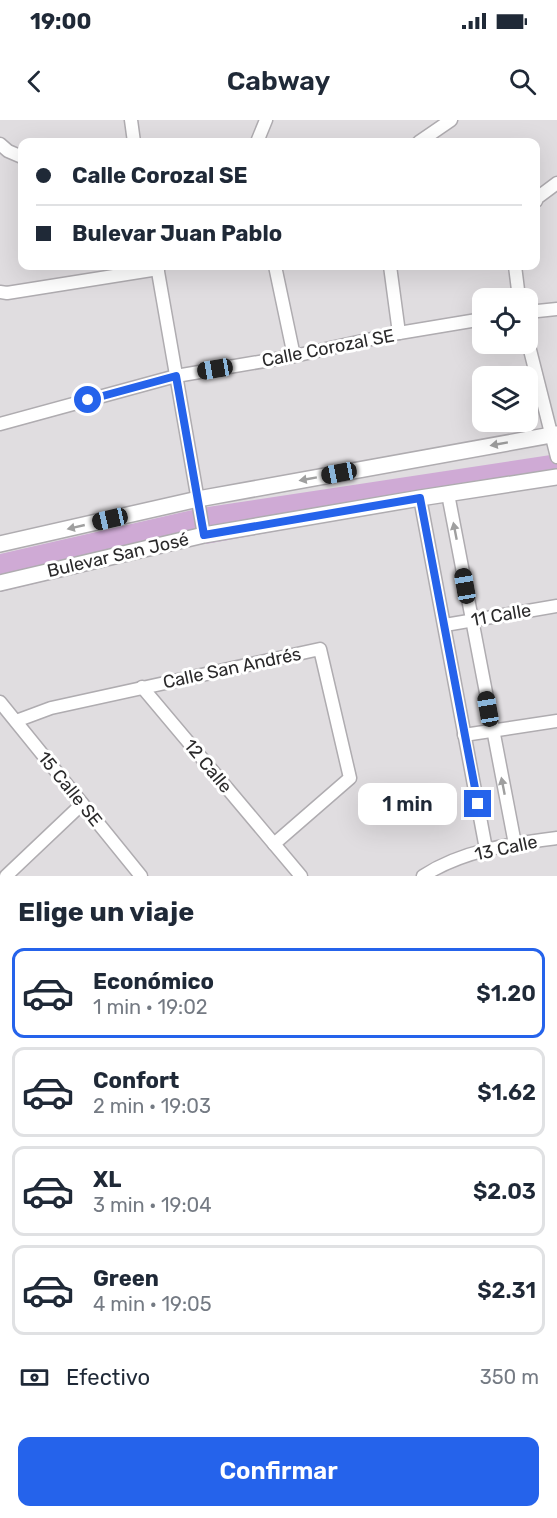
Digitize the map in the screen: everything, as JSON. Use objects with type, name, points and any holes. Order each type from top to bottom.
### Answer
[{"type":"street","points":[[131,120],[133,138]]},
{"type":"street","points":[[258,138],[267,120]]},
{"type":"street","points":[[425,138],[451,120]]},
{"type":"street","points":[[0,144],[18,156]]},
{"type":"street","points":[[540,196],[557,183]]},
{"type":"street","points":[[0,292],[28,290],[140,270]]},
{"type":"street","points":[[158,270],[204,535]]},
{"type":"street","points":[[276,270],[294,356]]},
{"type":"street","points":[[391,270],[399,333]]},
{"type":"street","points":[[516,270],[518,288]]},
{"type":"street","points":[[538,311],[557,309]]},
{"type":"street","name":"Calle Corozal SE","points":[[0,424],[176,376],[294,356],[399,333],[472,321]]},
{"type":"street","points":[[531,354],[554,434],[557,457]]},
{"type":"street","name":"Bulevar San José","points":[[0,544],[198,499],[554,434]]},
{"type":"street","name":"Bulevar San José","points":[[0,583],[204,535],[557,477]]},
{"type":"street","points":[[448,494],[515,844]]},
{"type":"street","points":[[420,498],[486,849]]},
{"type":"street","name":"11 Calle","points":[[445,625],[557,606]]},
{"type":"street","name":"Calle San Andrés","points":[[16,721],[51,708],[320,649],[350,778],[274,844]]},
{"type":"street","name":"12 Calle","points":[[142,687],[301,876]]},
{"type":"street","name":"15 Calle SE","points":[[0,702],[141,876]]},
{"type":"street","points":[[464,735],[557,722]]},
{"type":"street","points":[[6,876],[82,804]]},
{"type":"street","name":"13 Calle","points":[[423,876],[444,864],[486,849],[557,838]]},
{"type":"shaded area","points":[[557,454],[557,480],[206,544],[202,519],[204,543],[0,592],[0,554],[201,508]]},
{"type":"route","points":[[88,400],[176,376],[204,535],[420,498],[478,804]]}]
